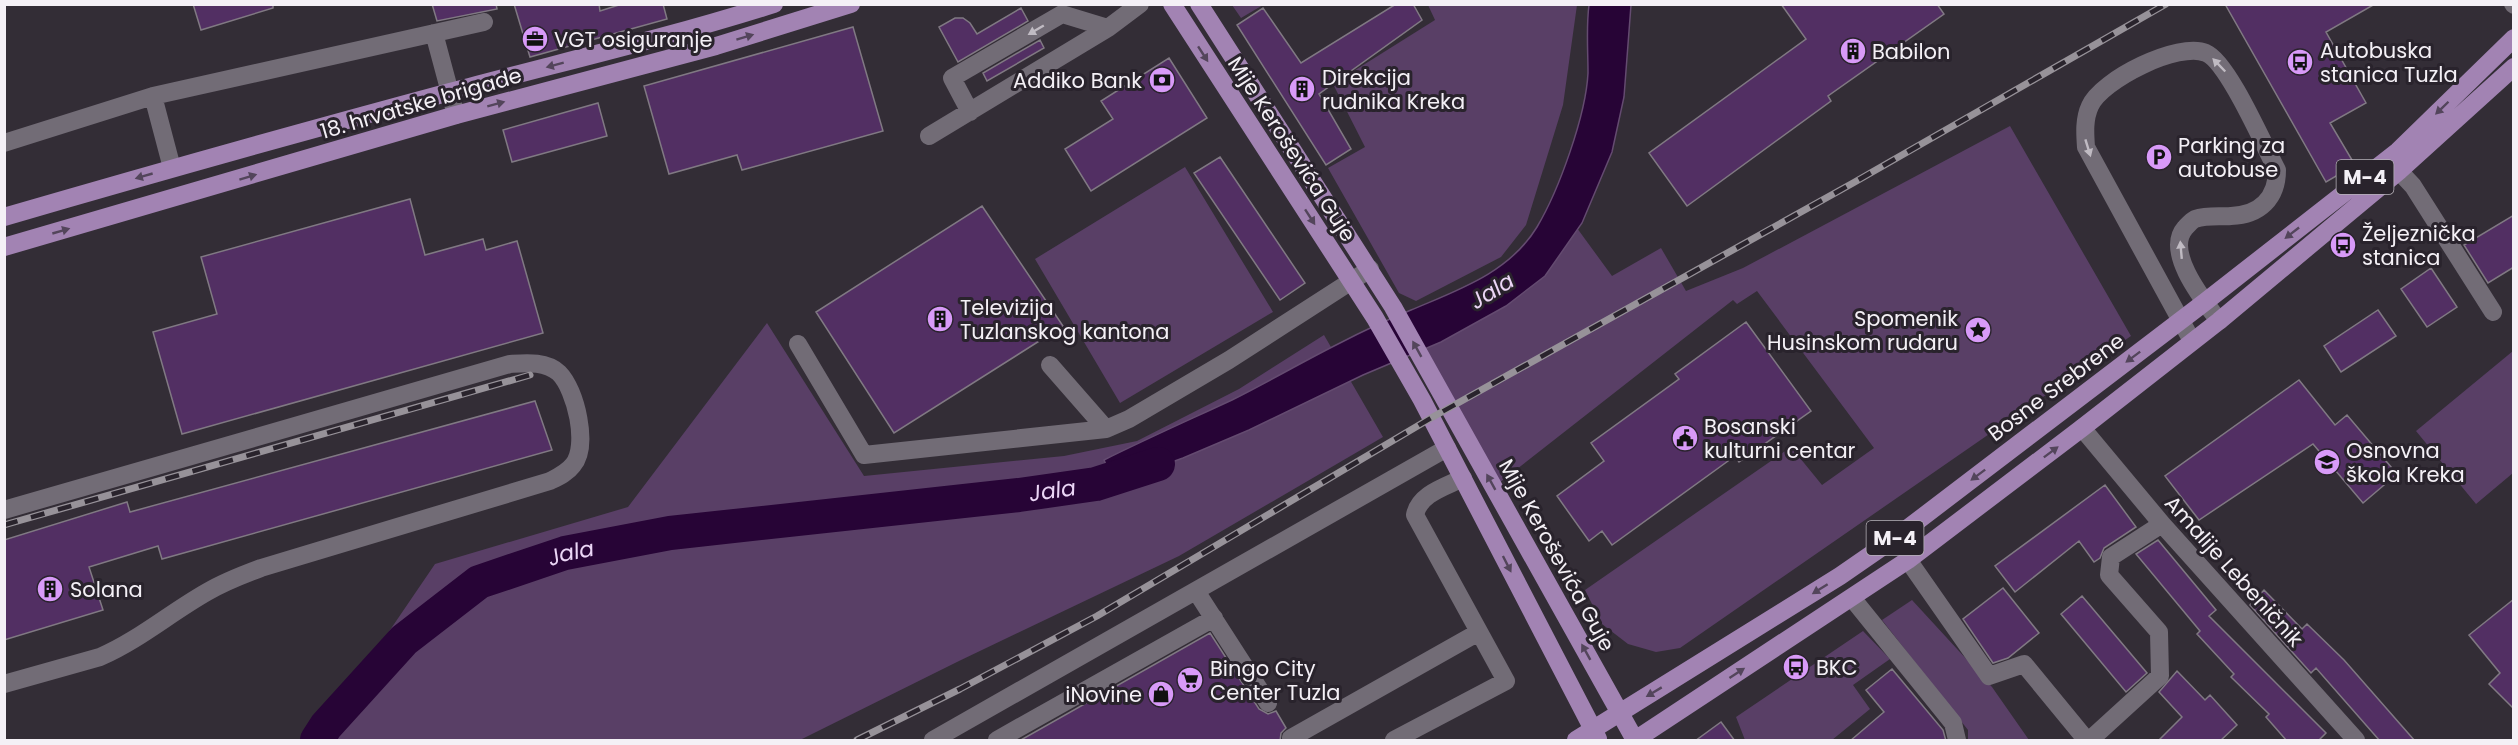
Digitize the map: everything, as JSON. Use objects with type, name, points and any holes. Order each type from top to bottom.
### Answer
[{"type":"main road","name":"18. hrvatske brigade","points":[[4,217],[172,168],[450,92],[709,25],[774,4]]},
{"type":"main road","name":"18. hrvatske brigade","points":[[4,247],[456,115],[716,45],[852,4]]},
{"type":"main road","name":"Mije Keroševića Guje","points":[[1172,4],[1375,318],[1447,448]]},
{"type":"main road","name":"Mije Keroševića Guje","points":[[1199,4],[1393,307],[1635,740]]},
{"type":"main road","name":"Bosne Srebrene","points":[[1596,735],[1620,713],[1840,576],[1895,538],[2205,302],[2398,151],[2514,38]]},
{"type":"main road","name":"M-4","points":[[1635,740],[1908,560],[2082,428],[2219,321],[2399,171],[2514,67]]},
{"type":"main road","points":[[1447,448],[1596,735]]},
{"type":"main road","name":"M-4","points":[[1576,741],[1596,735]]},
{"type":"street","points":[[929,136],[1108,28],[1140,4]]},
{"type":"street","points":[[970,112],[952,78],[1062,14],[1108,28]]},
{"type":"street","points":[[4,143],[153,96],[484,22]]},
{"type":"street","points":[[434,33],[456,115]]},
{"type":"street","points":[[2192,341],[2086,147],[2085,126],[2090,105],[2109,85],[2162,55],[2187,50],[2206,53],[2224,70],[2277,170],[2277,186],[2268,201],[2251,213],[2210,216],[2193,220],[2181,233],[2179,251],[2185,269],[2219,321]]},
{"type":"street","points":[[153,96],[172,168]]},
{"type":"street","points":[[2399,171],[2413,186],[2493,312]]},
{"type":"street","points":[[798,344],[864,455],[1106,429],[1229,360],[1370,269]]},
{"type":"street","points":[[4,510],[510,364],[537,364],[559,373],[572,396],[580,426],[579,450],[574,464],[562,475],[550,481],[251,572],[205,594],[129,644],[107,654],[4,684]]},
{"type":"street","points":[[1050,365],[1106,429]]},
{"type":"street","name":"Amalije Lebeničnik","points":[[2082,428],[2162,524],[2356,741]]},
{"type":"street","points":[[933,741],[1447,448]]},
{"type":"street","points":[[1394,741],[1506,681],[1415,515],[1418,504],[1424,498],[1462,478]]},
{"type":"street","points":[[1908,560],[1989,676],[2024,663],[2084,737],[2092,738],[2160,676],[2159,632],[2109,575],[2111,558],[2162,524]]},
{"type":"street","points":[[1196,591],[1268,703]]},
{"type":"street","points":[[1852,598],[1953,723],[1957,741]]},
{"type":"street","points":[[997,741],[1214,618]]},
{"type":"street","points":[[1291,738],[1479,632]]},
{"type":"shaded area","points":[[1232,5],[1263,5],[1241,18]]},
{"type":"shaded area","points":[[1428,5],[1577,5],[1563,105],[1526,225],[1501,257],[1416,301],[1399,293],[1328,168],[1365,147],[1333,84],[1435,20]]},
{"type":"shaded area","points":[[2010,126],[2131,336],[1680,648],[1656,652],[1628,644],[1602,624],[1585,590],[1791,447],[1822,485],[1874,448],[1757,291],[1737,304],[1733,300],[1494,487],[1409,337],[1499,290],[1566,213],[1612,276],[1661,248],[1686,291],[1743,268]]},
{"type":"shaded area","points":[[1185,167],[1273,312],[1120,403],[1035,259]]},
{"type":"shaded area","points":[[767,323],[864,476],[1064,456],[1137,441],[1239,389],[1324,335],[1383,437],[1179,556],[800,740],[303,740],[358,677],[435,564],[628,507]]},
{"type":"shaded area","points":[[2513,351],[2513,473],[2476,504],[2416,431]]},
{"type":"shaded area","points":[[1912,600],[1992,687],[2029,740],[1968,740],[1968,730],[1882,620]]},
{"type":"shaded area","points":[[1863,631],[1890,659],[1853,685],[1870,709],[1832,740],[1745,740],[1736,717]]},
{"type":"water","points":[[1589,5],[1631,5],[1624,97],[1612,152],[1582,223],[1545,276],[1506,306],[1441,342],[1363,375],[1249,430],[1183,458],[1114,483],[1104,460],[1232,400],[1366,330],[1464,287],[1512,257],[1537,227],[1554,193],[1577,130],[1588,73]]},
{"type":"building","points":[[193,4],[273,4],[273,8],[201,30]]},
{"type":"building","points":[[432,4],[496,4],[497,9],[437,21]]},
{"type":"building","points":[[514,4],[599,4],[600,11],[622,4],[663,4],[667,19],[530,57]]},
{"type":"building","name":"Direkcija rudnika Kreka","points":[[1396,4],[1413,4],[1422,20],[1319,94],[1351,149],[1326,165],[1237,25],[1263,8],[1301,63]]},
{"type":"building","points":[[1781,4],[1937,4],[1944,14],[1828,96],[1831,101],[1687,206],[1649,153],[1806,39]]},
{"type":"building","name":"Autobuska stanica Tuzla","points":[[2225,4],[2375,4],[2326,32],[2366,103],[2330,123],[2355,165],[2326,182]]},
{"type":"building","points":[[1021,8],[1028,21],[958,62],[939,27],[955,18],[963,18],[970,23],[977,34]]},
{"type":"building","points":[[853,27],[883,131],[742,170],[737,155],[669,174],[644,86]]},
{"type":"building","points":[[1040,40],[1044,48],[987,81],[983,73]]},
{"type":"building","points":[[1169,58],[1207,118],[1091,191],[1065,149],[1113,119],[1101,101]]},
{"type":"building","points":[[598,103],[607,136],[512,162],[503,130]]},
{"type":"building","points":[[1220,157],[1305,283],[1280,300],[1194,173]]},
{"type":"building","points":[[410,199],[425,255],[483,239],[486,250],[517,241],[543,333],[182,434],[153,332],[217,314],[201,257]]},
{"type":"building","name":"Televizija Tuzlanskog kantona","points":[[982,206],[1063,326],[894,433],[816,312]]},
{"type":"building","points":[[2514,215],[2514,267],[2488,283],[2464,245]]},
{"type":"building","points":[[2431,268],[2457,307],[2427,327],[2401,289]]},
{"type":"building","points":[[2378,310],[2396,336],[2341,372],[2324,346]]},
{"type":"building","name":"Bosanski kulturni centar","points":[[1746,322],[1811,411],[1739,462],[1735,456],[1612,545],[1602,531],[1589,541],[1557,496],[1604,461],[1591,443],[1679,379],[1675,374]]},
{"type":"building","points":[[2299,380],[2335,425],[2347,415],[2397,474],[2363,503],[2313,444],[2199,520],[2165,476]]},
{"type":"building","points":[[535,401],[552,450],[162,559],[158,546],[89,567],[103,610],[4,640],[4,540],[127,502],[130,512]]},
{"type":"building","points":[[2105,485],[2136,527],[2104,548],[2100,558],[2094,562],[2079,541],[2015,592],[1995,566]]},
{"type":"building","points":[[2158,540],[2216,610],[2209,616],[2326,733],[2318,741],[2287,741],[2266,717],[2269,714],[2231,677],[2234,674],[2197,634],[2200,631],[2136,554]]},
{"type":"building","points":[[2003,588],[2039,633],[2008,658],[1993,663],[1963,619]]},
{"type":"building","points":[[2264,590],[2302,629],[2307,624],[2344,660],[2415,741],[2380,741],[2316,668],[2311,673],[2250,605]]},
{"type":"building","points":[[2082,596],[2147,673],[2126,692],[2061,614]]},
{"type":"building","points":[[2514,599],[2514,709],[2489,684],[2500,673],[2469,635]]},
{"type":"building","name":"Bingo City Center Tuzla","points":[[1210,633],[1259,709],[1268,714],[1276,711],[1286,728],[1281,733],[1280,741],[1019,741]]},
{"type":"building","points":[[1892,669],[1943,730],[1946,741],[1850,741],[1884,712],[1866,690]]},
{"type":"building","points":[[2177,671],[2205,700],[2210,695],[2237,725],[2220,741],[2158,741],[2182,717],[2159,692]]},
{"type":"building","points":[[1721,722],[1735,741],[1695,741]]},
{"type":"waterway","name":"Jala","points":[[317,740],[326,726],[404,640],[479,582],[565,553],[670,533],[1019,495],[1096,484],[1158,464]]},
{"type":"railway","points":[[857,740],[960,689],[1097,616],[1431,418],[1853,183],[2166,4]]},
{"type":"railway","points":[[4,525],[530,375]]},
{"type":"place","name":"VGT osiguranje","points":[[535,39]]},
{"type":"place","name":"Babilon","points":[[1853,51]]},
{"type":"place","name":"Autobuska stanica Tuzla","points":[[2300,62]]},
{"type":"place","name":"Addiko Bank","points":[[1162,80]]},
{"type":"place","name":"Direkcija rudnika Kreka","points":[[1302,89]]},
{"type":"place","name":"Parking za autobuse","points":[[2159,157]]},
{"type":"place","name":"Željeznička stanica","points":[[2343,245]]},
{"type":"place","name":"Televizija Tuzlanskog kantona","points":[[940,319]]},
{"type":"place","name":"Spomenik Husinskom rudaru","points":[[1978,330]]},
{"type":"place","name":"Bosanski kulturni centar","points":[[1685,438]]},
{"type":"place","name":"Osnovna škola Kreka","points":[[2327,462]]},
{"type":"place","name":"Solana","points":[[50,589]]},
{"type":"place","name":"BKC","points":[[1796,667]]},
{"type":"place","name":"Bingo City Center Tuzla","points":[[1190,680]]},
{"type":"place","name":"iNovine","points":[[1161,694]]}]
